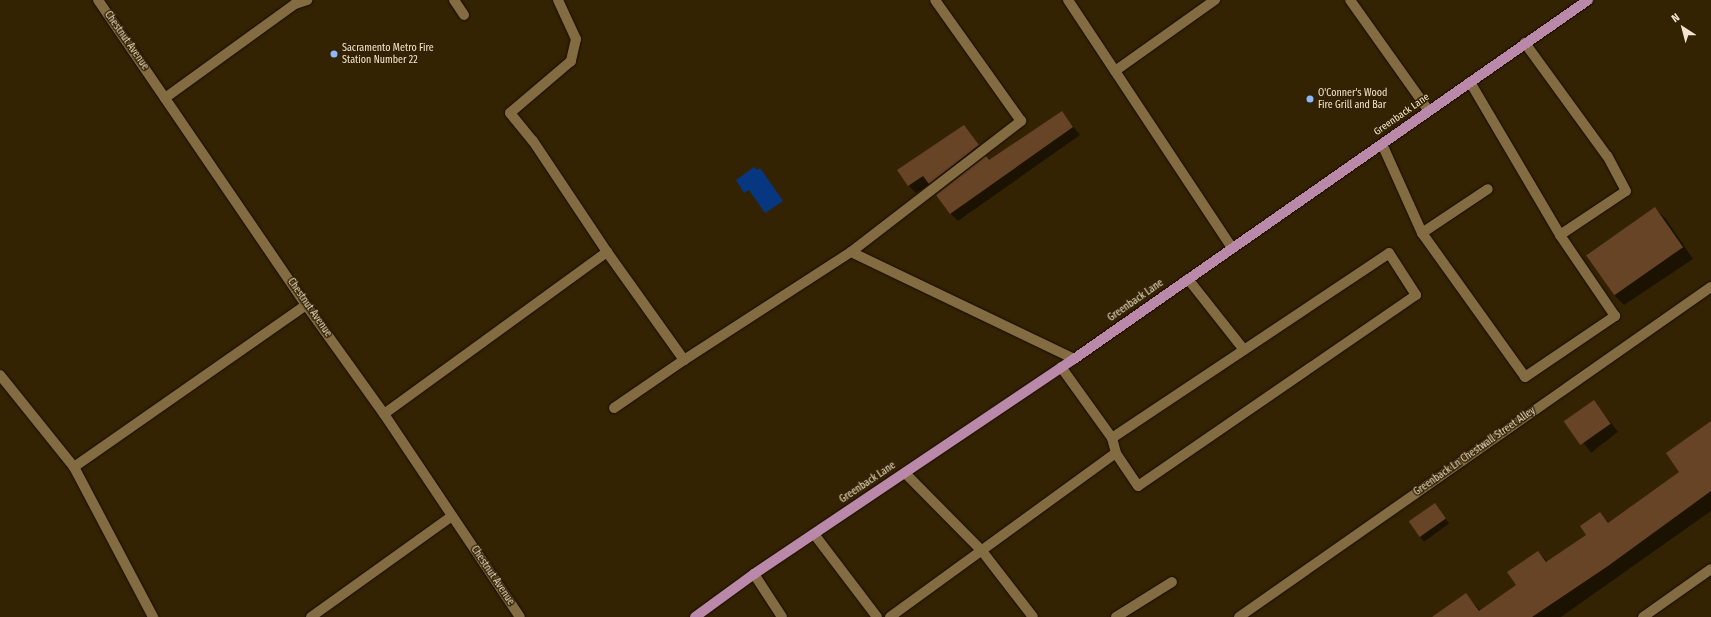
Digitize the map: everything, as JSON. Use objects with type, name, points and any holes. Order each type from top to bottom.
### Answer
[{"type":"main road","name":"Greenback Lane","points":[[695,617],[754,574],[1074,359],[1588,0]]},
{"type":"street","name":"Chestnut Avenue","points":[[98,0],[306,305],[384,414],[520,617]]},
{"type":"street","points":[[165,98],[295,4],[307,0]]},
{"type":"street","points":[[454,0],[464,15]]},
{"type":"street","points":[[558,0],[576,39],[571,62],[510,113],[533,140],[607,252],[684,360]]},
{"type":"street","points":[[614,408],[684,360],[851,252],[1021,121],[935,0]]},
{"type":"street","points":[[1068,0],[1232,248]]},
{"type":"street","points":[[1114,71],[1215,0]]},
{"type":"street","points":[[1350,0],[1429,111]]},
{"type":"street","points":[[1525,43],[1607,156],[1626,192],[1560,235]]},
{"type":"street","points":[[1382,144],[1422,233],[1525,377],[1615,316],[1560,235],[1470,82]]},
{"type":"street","points":[[1422,233],[1488,189]]},
{"type":"street","points":[[384,414],[607,252]]},
{"type":"street","points":[[851,252],[1074,359]]},
{"type":"street","points":[[1061,367],[1112,438],[1116,453],[1138,486],[1416,295],[1389,253],[1112,438]]},
{"type":"street","points":[[1188,279],[1244,350]]},
{"type":"street","name":"Greenback Ln Chestwall Street Alley","points":[[1239,617],[1711,287]]},
{"type":"street","points":[[74,467],[306,305]]},
{"type":"street","points":[[0,375],[74,467],[152,617]]},
{"type":"street","points":[[890,617],[1116,453]]},
{"type":"street","points":[[905,473],[982,551],[1033,617]]},
{"type":"street","points":[[311,617],[452,516]]},
{"type":"street","points":[[814,534],[877,617]]},
{"type":"street","points":[[1642,617],[1711,569]]},
{"type":"street","points":[[754,574],[782,617]]},
{"type":"street","points":[[1116,617],[1172,582]]},
{"type":"water","points":[[754,167],[757,170],[760,168],[783,201],[765,213],[749,190],[744,193],[736,180]]},
{"type":"building","points":[[1062,111],[1073,127],[950,214],[936,195],[986,156],[989,160]]},
{"type":"building","points":[[964,125],[979,145],[929,184],[923,176],[908,186],[897,170]]},
{"type":"building","points":[[1655,207],[1683,247],[1614,295],[1586,255]]},
{"type":"building","points":[[1594,400],[1611,424],[1580,445],[1564,421]]},
{"type":"building","points":[[1711,421],[1711,491],[1608,566],[1532,617],[1432,617],[1466,593],[1479,611],[1516,585],[1507,572],[1538,551],[1546,562],[1586,535],[1580,526],[1600,512],[1608,523],[1679,472],[1666,453]]},
{"type":"building","points":[[1435,503],[1446,519],[1420,537],[1409,521]]},
{"type":"place","name":"Sacramento Metro Fire Station Number 22","points":[[334,54]]},
{"type":"place","name":"O'Conner's Wood Fire Grill and Bar","points":[[1310,99]]}]
